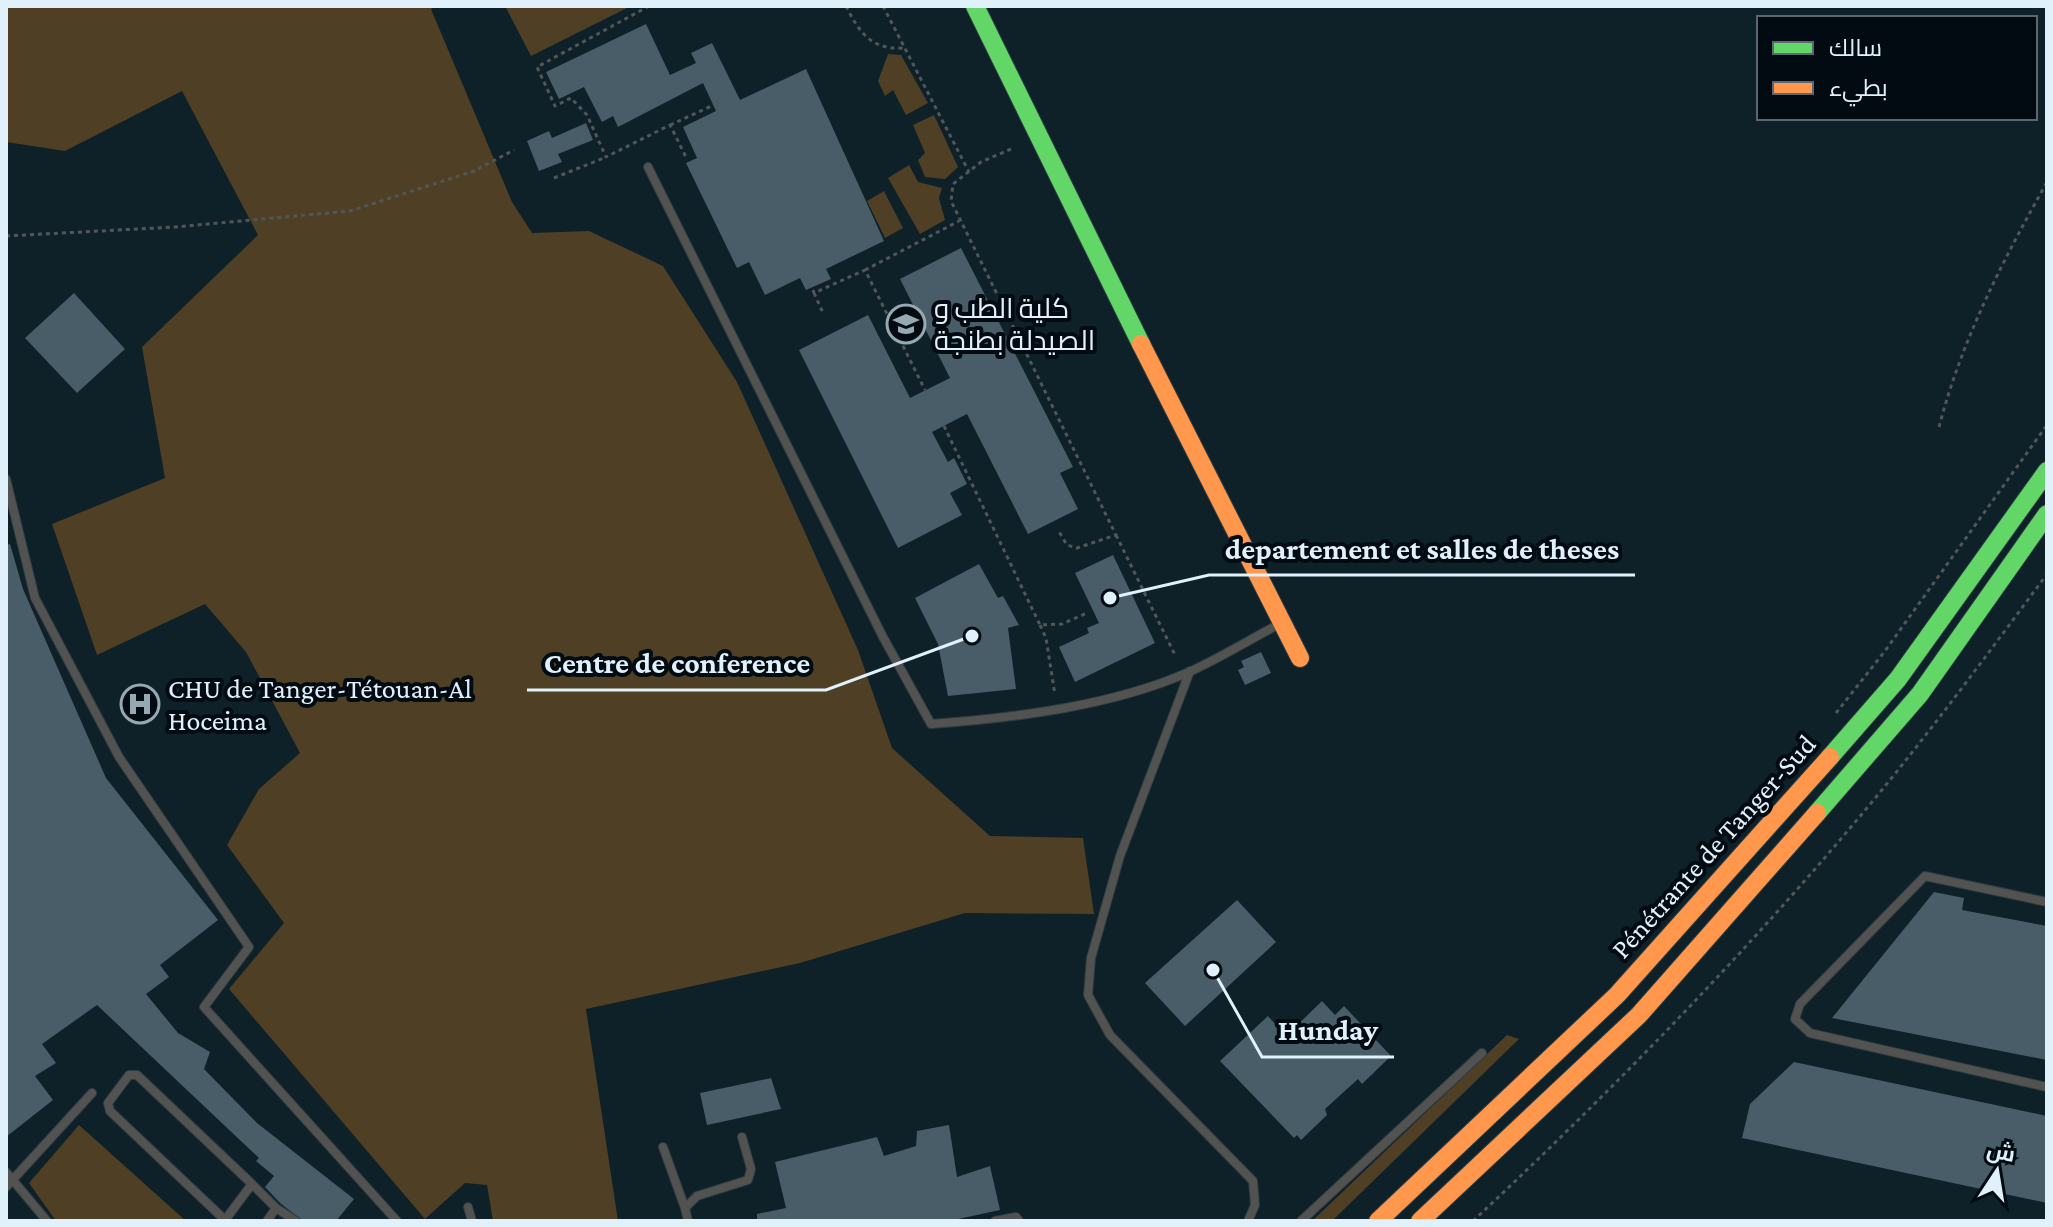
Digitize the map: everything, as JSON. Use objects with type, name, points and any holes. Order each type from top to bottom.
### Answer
[{"type":"main road","points":[[975,6],[1300,658]]},
{"type":"main road","name":"Pénétrante de Tanger-Sud","points":[[1378,1221],[1617,995],[1711,893],[1898,679],[2047,471]]},
{"type":"main road","name":"Pénétrante de Tanger-Sud","points":[[1420,1221],[1639,1015],[1731,913],[1920,694],[2047,514]]},
{"type":"lane","points":[[648,167],[883,637],[931,724],[1004,718],[1143,689],[1190,671],[1282,622]]},
{"type":"lane","points":[[6,479],[35,598],[119,757],[249,947],[204,1007],[397,1221]]},
{"type":"lane","points":[[1190,671],[1120,856],[1091,958],[1088,995],[1110,1035],[1253,1181],[1255,1205],[1248,1221]]},
{"type":"lane","points":[[2047,902],[1925,876],[1800,1004],[1795,1019],[1798,1026],[1810,1033],[2047,1087]]},
{"type":"lane","points":[[1301,1221],[1482,1053]]},
{"type":"lane","points":[[252,1184],[225,1221],[110,1111],[108,1103],[117,1088],[129,1075],[137,1075],[252,1184],[276,1208],[296,1221]]},
{"type":"lane","points":[[10,1183],[92,1093]]},
{"type":"lane","points":[[685,1208],[697,1196],[748,1180],[751,1169],[742,1137]]},
{"type":"lane","points":[[663,1147],[688,1221]]},
{"type":"lane","points":[[6,1172],[10,1183],[47,1221]]},
{"type":"lane","points":[[468,1207],[472,1221]]},
{"type":"lane","points":[[267,1221],[276,1208]]},
{"type":"lane","points":[[995,1221],[1016,1217],[1019,1221]]},
{"type":"path","points":[[606,157],[587,115],[571,98],[555,106],[537,67],[649,6]]},
{"type":"path","points":[[846,6],[868,41],[886,49],[903,48]]},
{"type":"path","points":[[883,6],[969,172]]},
{"type":"path","points":[[554,178],[606,157],[716,104]]},
{"type":"path","points":[[670,125],[687,159]]},
{"type":"path","points":[[1011,149],[981,162],[953,184],[951,201],[1176,657]]},
{"type":"path","points":[[6,236],[175,227],[350,211],[474,171],[514,150]]},
{"type":"path","points":[[1939,427],[1956,367],[1976,318],[2003,261],[2047,182]]},
{"type":"path","points":[[823,313],[814,291],[865,270],[959,221]]},
{"type":"path","points":[[865,270],[925,390]]},
{"type":"path","points":[[1836,712],[1904,626],[2047,425]]},
{"type":"path","points":[[944,426],[1046,638],[1057,707]]},
{"type":"path","points":[[1058,530],[1067,545],[1077,548],[1116,535]]},
{"type":"path","points":[[1473,1221],[1710,986],[1793,893],[1881,791],[2047,574]]},
{"type":"path","points":[[1040,625],[1062,624],[1087,613]]},
{"type":"shaded area","points":[[6,6],[436,6],[431,9],[512,202],[532,233],[589,231],[663,266],[737,382],[858,650],[892,748],[990,836],[1083,838],[1094,914],[965,913],[800,963],[586,1009],[618,1221],[493,1221],[487,1185],[465,1183],[425,1219],[229,989],[284,923],[227,845],[259,789],[300,753],[246,652],[205,604],[97,655],[52,524],[165,478],[142,347],[258,235],[182,91],[65,151],[6,142]]},
{"type":"shaded area","points":[[505,6],[631,6],[531,56]]},
{"type":"shaded area","points":[[888,54],[901,55],[928,103],[906,115],[893,90],[885,96],[878,81]]},
{"type":"shaded area","points":[[934,115],[958,167],[945,179],[925,177],[918,160],[925,153],[913,125]]},
{"type":"shaded area","points":[[909,165],[918,182],[942,188],[939,198],[945,220],[920,234],[888,178]]},
{"type":"shaded area","points":[[884,191],[903,228],[885,238],[867,201]]},
{"type":"shaded area","points":[[1507,1035],[1519,1039],[1332,1221],[1312,1221]]},
{"type":"shaded area","points":[[79,1125],[186,1221],[56,1221],[29,1183]]},
{"type":"building","points":[[646,24],[670,75],[696,63],[691,53],[712,43],[740,100],[806,69],[884,241],[826,269],[831,279],[806,290],[800,278],[765,295],[749,262],[737,268],[686,163],[697,158],[683,127],[716,111],[703,83],[618,127],[613,116],[602,122],[584,87],[559,99],[546,72]]},
{"type":"building","points":[[586,123],[593,140],[558,154],[562,162],[539,171],[527,141],[549,131],[552,138]]},
{"type":"building","points":[[961,248],[1073,467],[1060,473],[1078,509],[1028,534],[967,414],[932,432],[948,462],[954,458],[967,484],[950,493],[962,515],[898,548],[799,350],[868,315],[910,398],[950,378],[900,279]]},
{"type":"building","points":[[74,293],[125,349],[77,393],[25,338]]},
{"type":"building","points":[[10,544],[23,589],[106,778],[218,920],[160,965],[169,977],[146,994],[178,1033],[210,1052],[204,1069],[257,1123],[354,1199],[336,1221],[303,1221],[280,1203],[265,1187],[274,1176],[256,1161],[259,1158],[97,1005],[42,1044],[56,1063],[35,1076],[53,1100],[6,1137],[6,545]]},
{"type":"building","points":[[1113,555],[1155,643],[1075,682],[1059,647],[1089,633],[1087,628],[1099,623],[1075,573]]},
{"type":"building","points":[[979,564],[998,598],[1003,596],[1019,625],[1008,628],[1016,689],[948,696],[938,644],[915,598]]},
{"type":"building","points":[[1261,652],[1271,673],[1245,685],[1238,670],[1244,667],[1241,661]]},
{"type":"building","points":[[1934,892],[1964,898],[1962,910],[2047,926],[2047,1060],[1832,1018]]},
{"type":"building","points":[[1237,900],[1276,942],[1185,1026],[1145,983]]},
{"type":"building","points":[[1322,1001],[1335,1015],[1344,1006],[1391,1056],[1362,1084],[1358,1079],[1325,1109],[1327,1115],[1301,1140],[1297,1135],[1294,1138],[1220,1061],[1268,1016],[1286,1036]]},
{"type":"building","points":[[1794,1062],[2047,1116],[2047,1203],[1742,1138],[1750,1104]]},
{"type":"building","points":[[771,1078],[781,1109],[707,1125],[700,1093]]},
{"type":"building","points":[[949,1125],[957,1177],[990,1166],[1000,1210],[949,1221],[757,1221],[757,1214],[786,1208],[775,1162],[877,1137],[884,1156],[916,1146],[917,1131]]},
{"type":"traffic: fast","points":[[975,6],[1141,344]]},
{"type":"traffic: fast","points":[[1830,757],[1898,679],[2047,471]]},
{"type":"traffic: fast","points":[[1817,813],[1920,694],[2047,514]]},
{"type":"traffic: slow","points":[[1141,344],[1300,658]]},
{"type":"traffic: slow","points":[[1378,1221],[1617,995],[1830,757]]},
{"type":"traffic: slow","points":[[1420,1221],[1639,1015],[1817,813]]},
{"type":"place","name":"كلية الطب و الصيدلة بطنجة","points":[[906,324]]},
{"type":"place","name":"departement et salles de theses","points":[[1110,598]]},
{"type":"place","name":"Centre de conference","points":[[972,636]]},
{"type":"place","name":"CHU de Tanger-Tétouan-Al Hoceima","points":[[140,704]]},
{"type":"place","name":"Hunday","points":[[1213,970]]}]
